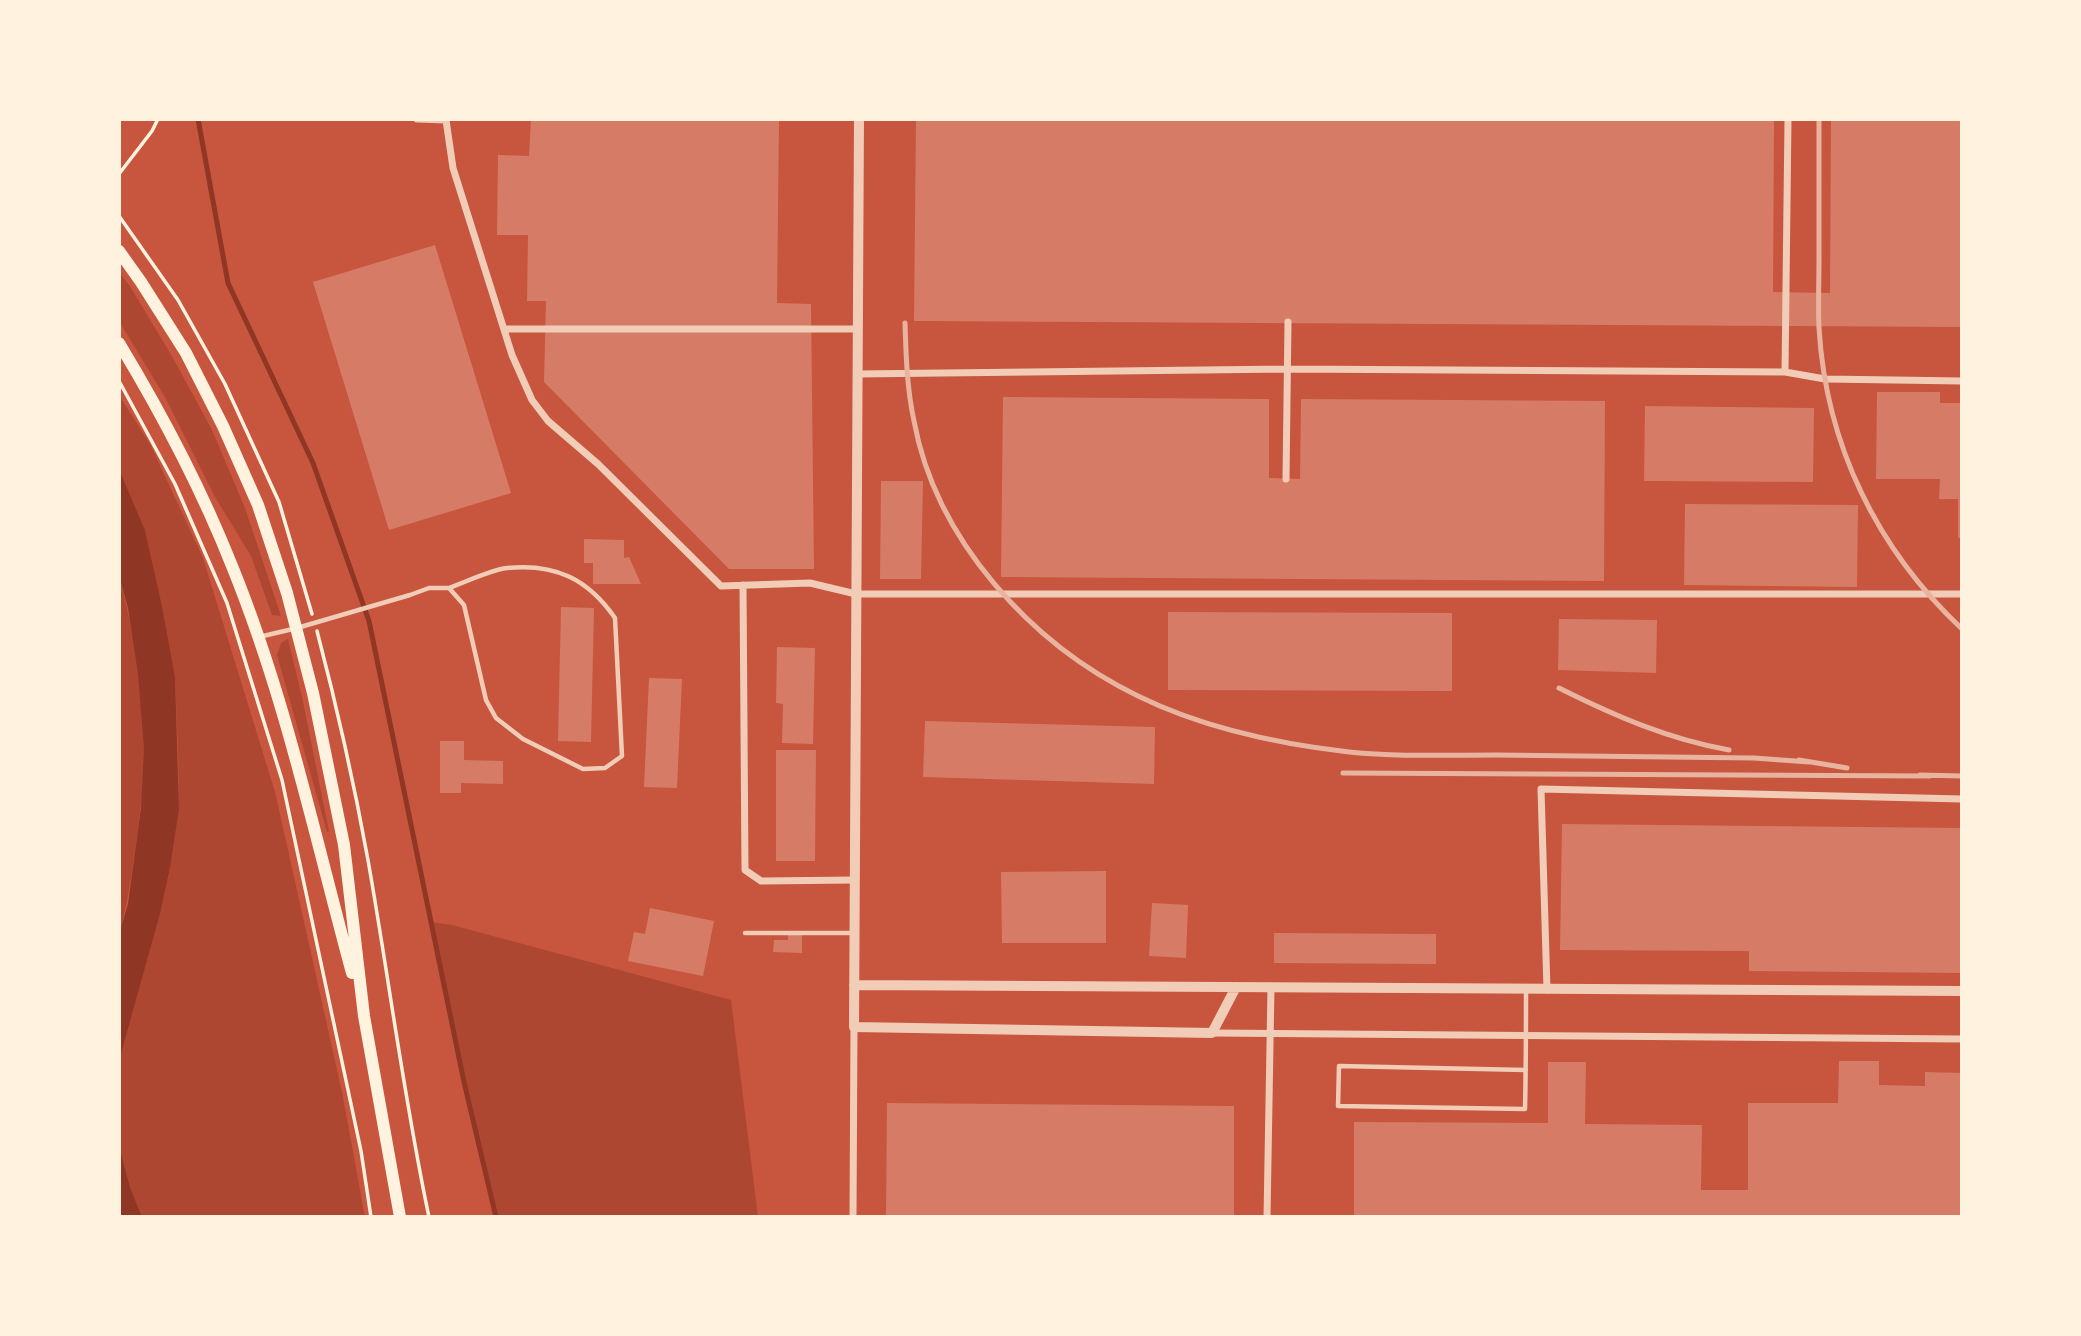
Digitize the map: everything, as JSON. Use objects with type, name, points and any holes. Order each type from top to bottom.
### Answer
[{"type":"main road","points":[[119,251],[186,353],[223,426],[258,505],[297,628],[344,845],[364,1016],[400,1217]]},
{"type":"main road","points":[[119,343],[156,403],[195,481],[232,565],[279,702],[364,1016]]},
{"type":"street","points":[[417,119],[446,120],[453,168],[512,355],[532,400],[548,421],[598,464],[721,586],[810,583],[856,594],[1962,594]]},
{"type":"street","points":[[853,1217],[859,119]]},
{"type":"street","points":[[1785,372],[1788,119]]},
{"type":"street","points":[[1286,478],[1288,322]]},
{"type":"street","points":[[505,329],[858,329]]},
{"type":"street","points":[[857,374],[1287,369],[1785,372],[1825,379],[1962,381]]},
{"type":"street","points":[[743,585],[746,870],[761,881],[855,880]]},
{"type":"street","points":[[1547,990],[1541,789],[1962,799]]},
{"type":"street","points":[[854,985],[1962,991]]},
{"type":"street","points":[[1212,1033],[1236,987]]},
{"type":"street","points":[[1267,1217],[1271,987]]},
{"type":"street","points":[[854,1027],[1212,1033],[1962,1039]]},
{"type":"lane","points":[[258,637],[384,603],[429,587],[449,588],[504,568],[544,568],[578,579],[603,601],[615,618],[622,756],[605,768],[583,769],[523,739],[496,718],[486,701],[464,605],[449,588]]},
{"type":"lane","points":[[745,933],[854,933]]},
{"type":"lane","points":[[1526,990],[1526,1070],[1525,1109],[1338,1106],[1339,1066],[1526,1070]]},
{"type":"path","points":[[119,174],[158,119]]},
{"type":"path","points":[[119,381],[175,484],[227,604],[282,780],[361,1151],[371,1217]]},
{"type":"shaded area","points":[[119,272],[173,358],[212,430],[245,508],[281,616],[272,615],[251,556],[215,497],[166,399],[119,321]]},
{"type":"shaded area","points":[[119,395],[150,444],[203,558],[275,792],[342,1092],[365,1217],[142,1217],[130,1187],[119,1146],[119,1061],[160,914],[179,810],[175,677],[145,530],[119,469]]},
{"type":"shaded area","points":[[119,469],[145,530],[175,677],[179,810],[160,914],[119,1061],[119,934],[128,904],[141,808],[144,749],[138,674],[128,608],[119,575]]},
{"type":"shaded area","points":[[119,575],[137,662],[144,749],[139,825],[119,934]]},
{"type":"shaded area","points":[[288,639],[302,697],[329,831],[327,832],[277,655],[281,643]]},
{"type":"shaded area","points":[[431,922],[452,925],[731,1000],[758,1217],[496,1217],[464,1082]]},
{"type":"shaded area","points":[[119,1146],[130,1187],[142,1217],[119,1217]]},
{"type":"building","points":[[531,119],[779,119],[777,303],[811,304],[814,569],[729,569],[544,382],[546,301],[527,301],[528,235],[497,235],[498,155],[529,156]]},
{"type":"building","points":[[916,119],[1774,119],[1773,292],[1830,293],[1831,119],[1962,119],[1962,327],[914,321]]},
{"type":"building","points":[[435,245],[511,493],[389,530],[313,282]]},
{"type":"building","points":[[1877,392],[1940,392],[1940,403],[1962,403],[1962,538],[1958,538],[1958,499],[1939,499],[1940,479],[1876,479]]},
{"type":"building","points":[[1003,397],[1269,399],[1269,478],[1300,479],[1301,399],[1605,401],[1604,581],[1001,577]]},
{"type":"building","points":[[1645,406],[1814,408],[1813,482],[1644,481]]},
{"type":"building","points":[[881,481],[923,481],[921,579],[880,579]]},
{"type":"building","points":[[1685,504],[1858,505],[1857,587],[1684,585]]},
{"type":"building","points":[[584,539],[624,540],[624,558],[629,557],[641,584],[593,584],[593,563],[584,563]]},
{"type":"building","points":[[561,607],[594,608],[591,742],[558,741]]},
{"type":"building","points":[[1168,612],[1452,613],[1452,691],[1168,690]]},
{"type":"building","points":[[1559,619],[1657,620],[1656,673],[1558,670]]},
{"type":"building","points":[[777,647],[815,648],[813,744],[782,743],[783,704],[776,703]]},
{"type":"building","points":[[649,678],[682,679],[677,788],[644,787]]},
{"type":"building","points":[[925,721],[1155,727],[1154,784],[923,777]]},
{"type":"building","points":[[440,741],[464,741],[464,760],[503,761],[503,784],[461,783],[461,793],[440,793]]},
{"type":"building","points":[[776,750],[816,750],[815,861],[776,861]]},
{"type":"building","points":[[1562,824],[1962,828],[1962,973],[1749,971],[1749,951],[1560,950]]},
{"type":"building","points":[[1106,871],[1106,943],[1002,943],[1001,872]]},
{"type":"building","points":[[1152,903],[1188,905],[1186,958],[1149,956]]},
{"type":"building","points":[[650,908],[714,921],[703,976],[628,961],[634,932],[645,934]]},
{"type":"building","points":[[1274,933],[1436,934],[1436,964],[1274,963]]},
{"type":"building","points":[[788,935],[802,935],[802,953],[773,952],[774,940],[788,940]]},
{"type":"building","points":[[1839,1061],[1879,1061],[1879,1085],[1925,1086],[1925,1072],[1962,1073],[1962,1217],[1354,1217],[1354,1122],[1548,1123],[1548,1062],[1586,1062],[1585,1124],[1702,1125],[1701,1190],[1748,1190],[1748,1103],[1838,1103]]},
{"type":"building","points":[[887,1103],[1234,1106],[1234,1217],[886,1217]]},
{"type":"waterway","points":[[198,119],[228,283],[313,463],[369,621],[464,1082],[496,1217]]},
{"type":"railway","points":[[1819,119],[1819,328],[1832,413],[1861,492],[1881,529],[1905,565],[1962,629]]},
{"type":"railway","points":[[905,323],[906,360],[914,421],[926,465],[943,507],[966,547],[994,584],[1026,618],[1061,648],[1138,696],[1188,717],[1241,733],[1349,752],[1404,755],[1754,758],[1809,762]]},
{"type":"railway","points":[[1559,688],[1642,725],[1685,740],[1729,750]]},
{"type":"railway","points":[[1799,760],[1847,768]]},
{"type":"railway","points":[[1343,773],[1930,776]]},
{"type":"railway","points":[[1920,775],[1962,776]]}]
